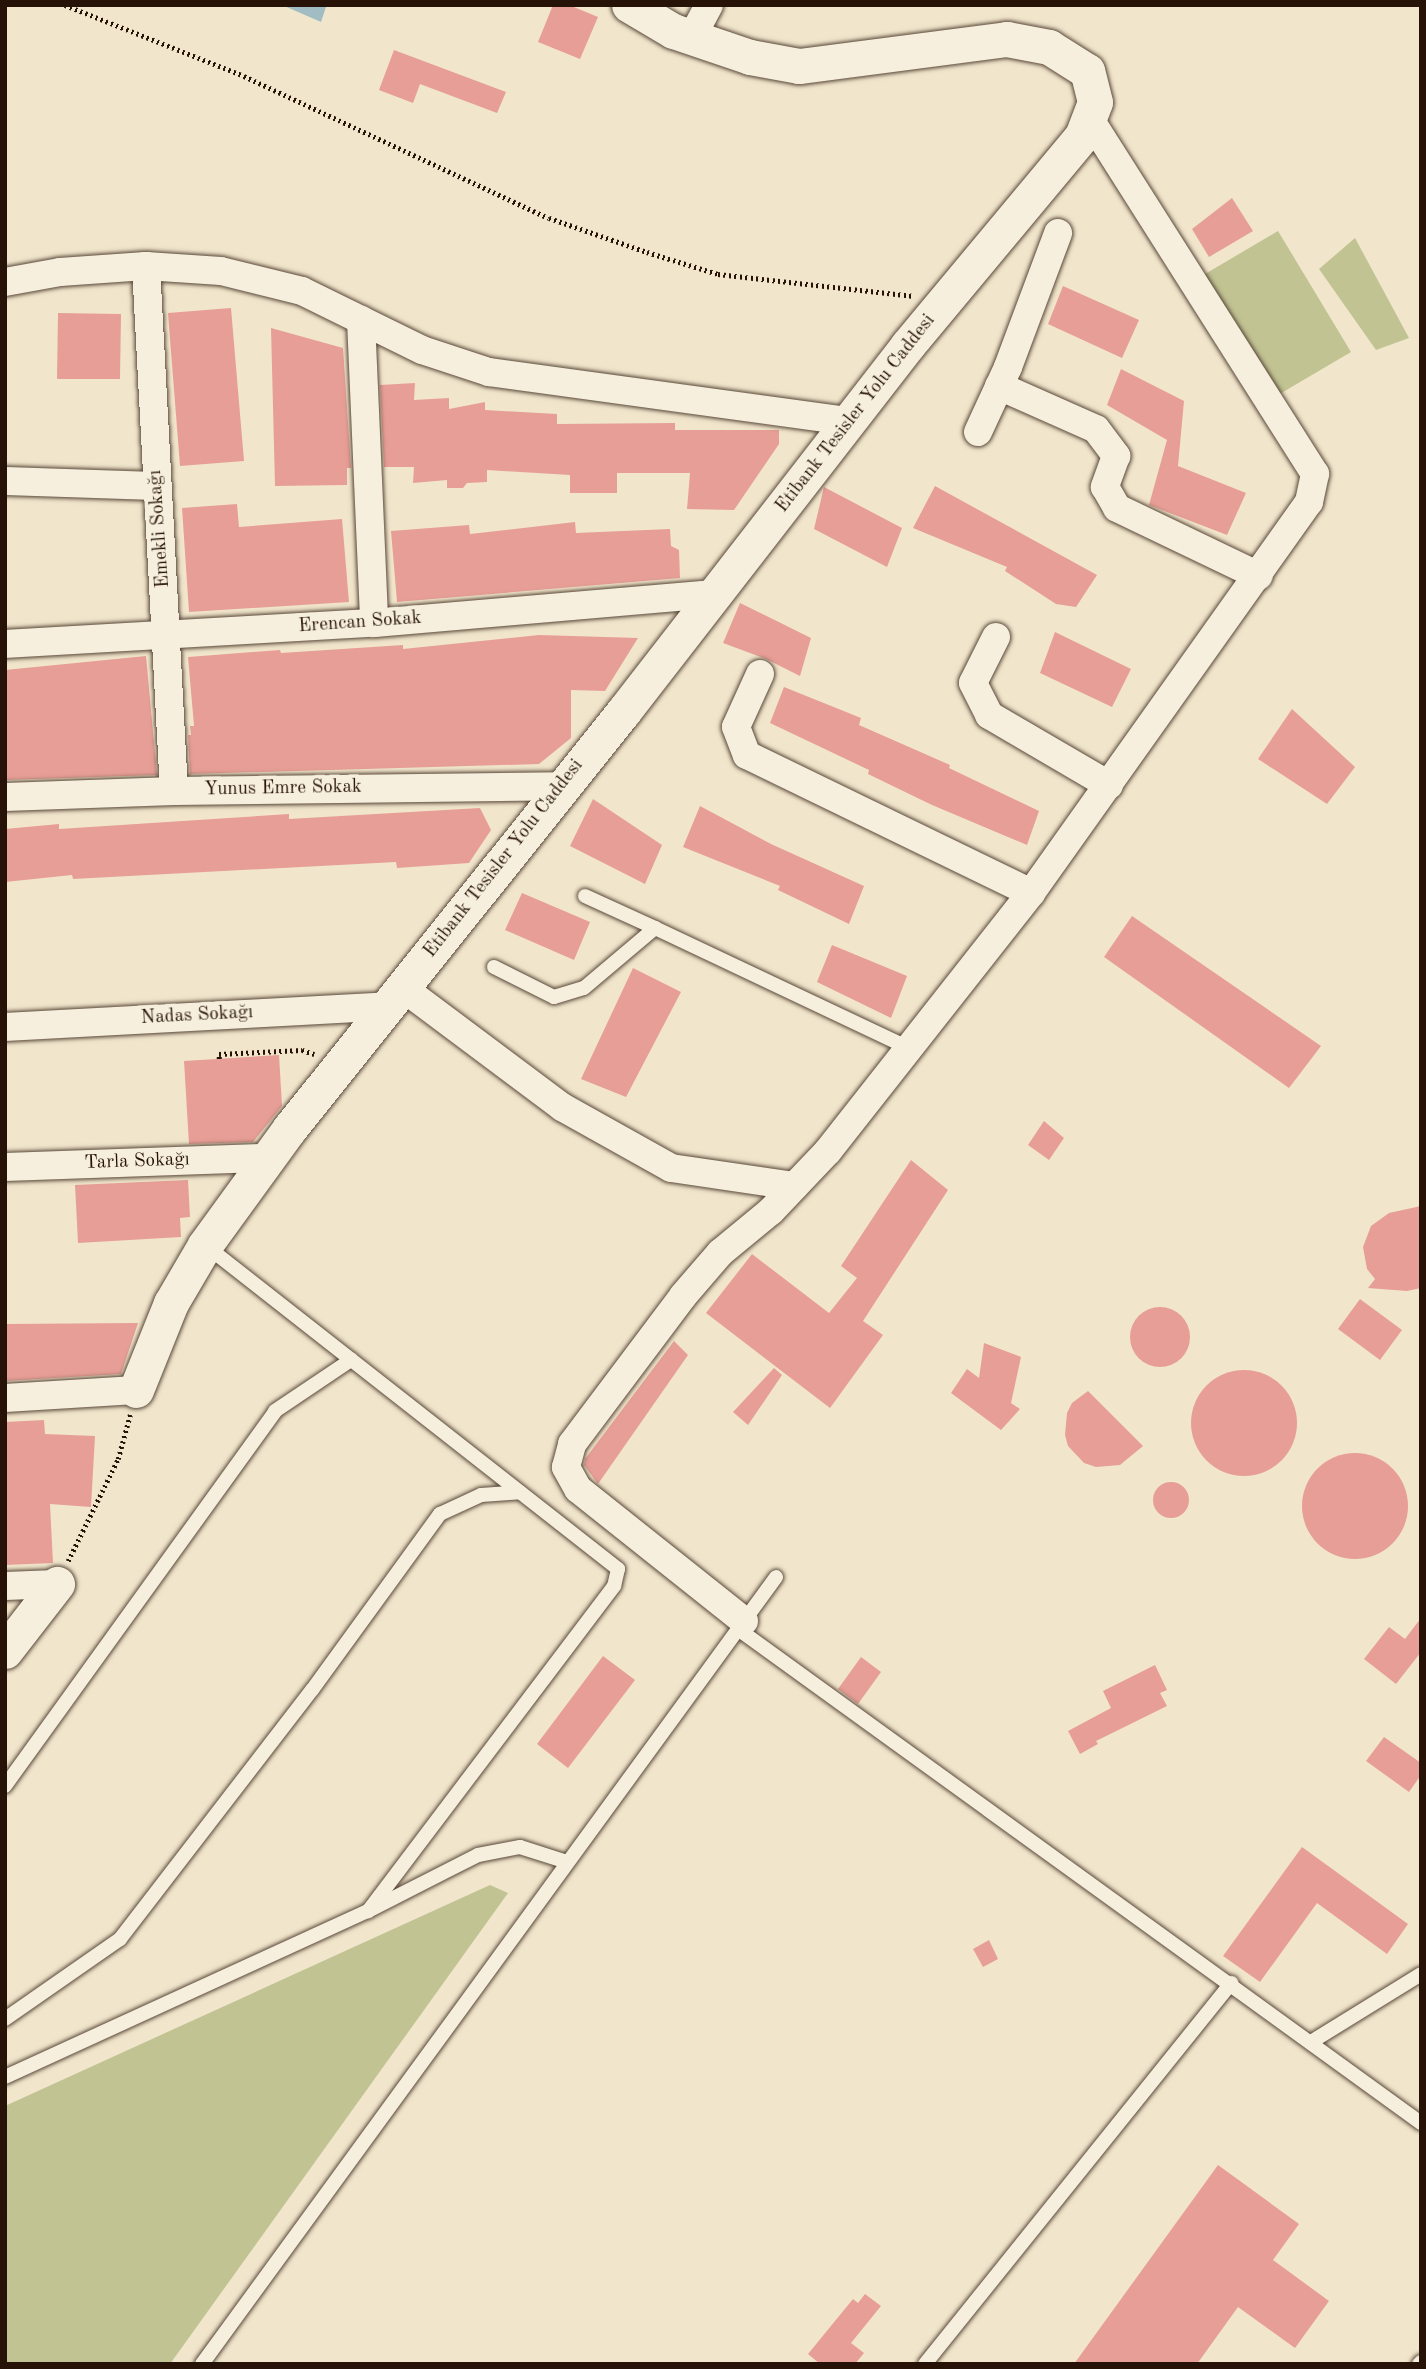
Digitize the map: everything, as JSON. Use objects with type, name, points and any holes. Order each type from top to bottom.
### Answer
[{"type":"street","points":[[629,5],[658,14],[691,37],[750,57],[799,66],[1007,39],[1049,47],[1087,71],[1095,102],[1089,118],[1315,474],[1310,502],[1031,893],[828,1151],[771,1212],[720,1253],[683,1296],[572,1444],[566,1467],[578,1489],[741,1625]]},
{"type":"street","points":[[691,37],[709,5]]},
{"type":"street","name":"Etibank Tesisler Yolu Caddesi","points":[[136,1390],[171,1303],[205,1245],[268,1158],[561,786],[624,711],[946,299],[1082,136],[1089,118]]},
{"type":"street","points":[[978,432],[999,386],[1058,233]]},
{"type":"street","points":[[5,282],[60,272],[146,266],[221,271],[302,291],[422,350],[489,372],[849,421]]},
{"type":"street","name":"Emekli Sokağı","points":[[146,266],[174,791]]},
{"type":"street","points":[[361,320],[374,623]]},
{"type":"street","points":[[999,386],[1096,429],[1116,456],[1105,487],[1117,508],[1259,576]]},
{"type":"street","points":[[5,481],[156,486]]},
{"type":"street","name":"Erencan Sokak","points":[[5,644],[374,623],[715,594]]},
{"type":"street","points":[[996,637],[973,683],[989,715],[1109,785]]},
{"type":"street","points":[[760,674],[736,727],[747,755],[1031,893]]},
{"type":"street","name":"Yunus Emre Sokak","points":[[5,797],[174,791],[561,786]]},
{"type":"street","points":[[396,997],[562,1107],[671,1168],[795,1186]]},
{"type":"street","name":"Nadas Sokağı","points":[[5,1027],[396,997]]},
{"type":"street","name":"Tarla Sokağı","points":[[5,1167],[268,1158]]},
{"type":"street","points":[[5,1398],[136,1390]]},
{"type":"street","points":[[5,1586],[57,1584]]},
{"type":"street","points":[[5,1651],[57,1584]]},
{"type":"lane","points":[[585,896],[909,1048]]},
{"type":"lane","points":[[494,967],[554,997],[584,988],[655,928]]},
{"type":"lane","points":[[205,1245],[618,1569],[614,1586],[368,1911]]},
{"type":"lane","points":[[5,1786],[275,1411],[351,1360]]},
{"type":"lane","points":[[5,2020],[120,1938],[312,1690],[440,1514],[481,1495],[520,1492]]},
{"type":"lane","points":[[202,2364],[776,1577]]},
{"type":"lane","points":[[741,1625],[1421,2123]]},
{"type":"lane","points":[[5,2077],[368,1911],[478,1855],[520,1847],[568,1863]]},
{"type":"lane","points":[[1311,2042],[1421,1974]]},
{"type":"lane","points":[[925,2364],[1231,1983]]},
{"type":"path","points":[[65,5],[244,76],[549,218],[647,253],[718,274],[946,299]]},
{"type":"path","points":[[219,1059],[219,1054],[302,1050],[346,1059]]},
{"type":"path","points":[[57,1584],[118,1459],[136,1390]]},
{"type":"green space","points":[[1278,231],[1351,352],[1278,395],[1205,274]]},
{"type":"green space","points":[[1355,238],[1409,338],[1376,350],[1319,269]]},
{"type":"green space","points":[[490,1885],[508,1893],[170,2364],[5,2364],[5,2106]]},
{"type":"water","points":[[282,5],[324,5],[326,7],[321,22]]},
{"type":"building","points":[[553,5],[569,5],[598,17],[580,59],[538,42]]},
{"type":"building","points":[[394,50],[506,92],[497,113],[420,84],[413,103],[379,90]]},
{"type":"building","points":[[1232,198],[1253,231],[1209,257],[1192,229]]},
{"type":"building","points":[[1063,286],[1139,320],[1122,358],[1048,324]]},
{"type":"building","points":[[231,308],[244,461],[180,466],[168,313]]},
{"type":"building","points":[[58,313],[121,314],[120,379],[57,379]]},
{"type":"building","points":[[271,328],[343,348],[351,468],[347,468],[347,485],[275,486]]},
{"type":"building","points":[[1121,369],[1184,401],[1178,466],[1246,493],[1227,535],[1149,505],[1167,440],[1107,405]]},
{"type":"building","points":[[415,383],[414,400],[449,398],[449,409],[485,402],[485,410],[557,414],[557,424],[675,423],[675,430],[779,430],[779,444],[734,510],[687,509],[690,473],[617,473],[617,493],[570,493],[570,475],[487,470],[487,482],[467,483],[463,488],[447,488],[447,480],[413,483],[414,467],[384,467],[380,385]]},
{"type":"building","points":[[935,486],[1097,575],[1076,607],[1056,604],[1005,571],[1007,567],[913,528]]},
{"type":"building","points":[[824,487],[902,528],[887,567],[814,529]]},
{"type":"building","points":[[237,504],[239,527],[342,519],[349,602],[189,612],[182,508]]},
{"type":"building","points":[[575,522],[576,533],[670,529],[671,546],[679,550],[680,578],[397,602],[391,531],[469,525],[470,534]]},
{"type":"building","points":[[740,603],[811,638],[800,676],[766,659],[723,643]]},
{"type":"building","points":[[1055,632],[1131,669],[1112,707],[1040,673]]},
{"type":"building","points":[[539,635],[638,638],[605,691],[571,690],[571,738],[539,764],[190,774],[188,735],[191,735],[190,726],[194,726],[188,657],[403,645],[403,649]]},
{"type":"building","points":[[146,656],[157,775],[5,780],[5,670]]},
{"type":"building","points":[[784,687],[861,718],[859,725],[950,765],[949,768],[1039,811],[1027,845],[932,805],[868,774],[869,770],[770,723]]},
{"type":"building","points":[[1292,709],[1355,767],[1327,804],[1258,759]]},
{"type":"building","points":[[593,799],[662,845],[645,884],[570,846]]},
{"type":"building","points":[[700,806],[771,844],[864,886],[849,924],[778,890],[780,886],[683,847]]},
{"type":"building","points":[[480,808],[491,830],[469,863],[397,868],[396,862],[73,879],[72,875],[5,882],[5,829],[59,824],[59,829],[289,814],[289,819]]},
{"type":"building","points":[[522,893],[590,922],[574,960],[505,930]]},
{"type":"building","points":[[1132,916],[1321,1046],[1289,1088],[1104,957]]},
{"type":"building","points":[[832,945],[907,976],[891,1018],[817,982]]},
{"type":"building","points":[[633,968],[681,992],[626,1097],[581,1079]]},
{"type":"building","points":[[279,1055],[282,1106],[253,1142],[189,1144],[184,1061]]},
{"type":"building","points":[[1044,1121],[1064,1138],[1049,1160],[1028,1145]]},
{"type":"building","points":[[911,1160],[948,1190],[863,1321],[883,1335],[830,1408],[706,1313],[752,1254],[829,1313],[857,1278],[841,1266]]},
{"type":"building","points":[[188,1180],[190,1217],[180,1218],[181,1237],[78,1243],[75,1185]]},
{"type":"building","points":[[1421,1206],[1421,1288],[1407,1291],[1368,1288],[1375,1279],[1367,1269],[1363,1247],[1371,1226],[1389,1213]]},
{"type":"building","points":[[1360,1299],[1402,1330],[1380,1360],[1338,1329]]},
{"type":"building","points":[[1160,1307],[1181,1316],[1190,1337],[1181,1358],[1160,1367],[1139,1358],[1130,1337],[1139,1316]]},
{"type":"building","points":[[138,1323],[121,1374],[5,1381],[5,1324]]},
{"type":"building","points":[[674,1341],[688,1355],[598,1484],[584,1465],[585,1459]]},
{"type":"building","points":[[984,1343],[1021,1357],[1011,1403],[1020,1409],[1001,1430],[951,1393],[967,1369],[979,1378]]},
{"type":"building","points":[[774,1368],[782,1375],[748,1425],[733,1412]]},
{"type":"building","points":[[1244,1370],[1264,1374],[1281,1386],[1293,1403],[1297,1423],[1293,1443],[1281,1460],[1264,1472],[1244,1476],[1224,1472],[1207,1460],[1195,1443],[1191,1423],[1195,1403],[1207,1386],[1224,1374]]},
{"type":"building","points":[[1088,1391],[1143,1446],[1120,1465],[1096,1467],[1084,1463],[1068,1446],[1065,1435],[1067,1413],[1072,1403]]},
{"type":"building","points":[[44,1420],[45,1434],[95,1436],[91,1507],[50,1504],[53,1563],[5,1565],[5,1422]]},
{"type":"building","points":[[1355,1453],[1375,1457],[1392,1469],[1404,1486],[1408,1506],[1404,1526],[1392,1543],[1375,1555],[1355,1559],[1335,1555],[1318,1543],[1306,1526],[1302,1506],[1306,1486],[1318,1469],[1335,1457]]},
{"type":"building","points":[[1171,1482],[1184,1487],[1189,1500],[1184,1513],[1171,1518],[1158,1513],[1153,1500],[1158,1487]]},
{"type":"building","points":[[1421,1618],[1421,1652],[1396,1684],[1364,1659],[1389,1627],[1405,1639]]},
{"type":"building","points":[[603,1656],[635,1680],[568,1768],[537,1744]]},
{"type":"building","points":[[861,1657],[881,1672],[858,1704],[838,1689]]},
{"type":"building","points":[[1155,1665],[1167,1690],[1160,1693],[1167,1706],[1096,1741],[1098,1744],[1080,1754],[1068,1731],[1111,1708],[1103,1691]]},
{"type":"building","points":[[1384,1737],[1421,1763],[1421,1775],[1409,1792],[1366,1761]]},
{"type":"building","points":[[1302,1847],[1408,1924],[1387,1954],[1317,1903],[1260,1982],[1223,1956]]},
{"type":"building","points":[[989,1940],[998,1959],[983,1967],[973,1949]]},
{"type":"building","points":[[1218,2165],[1299,2224],[1273,2260],[1329,2301],[1295,2348],[1238,2307],[1197,2364],[1074,2364]]},
{"type":"building","points":[[865,2294],[881,2306],[851,2343],[864,2353],[855,2364],[820,2364],[808,2354],[853,2299],[858,2303]]}]
